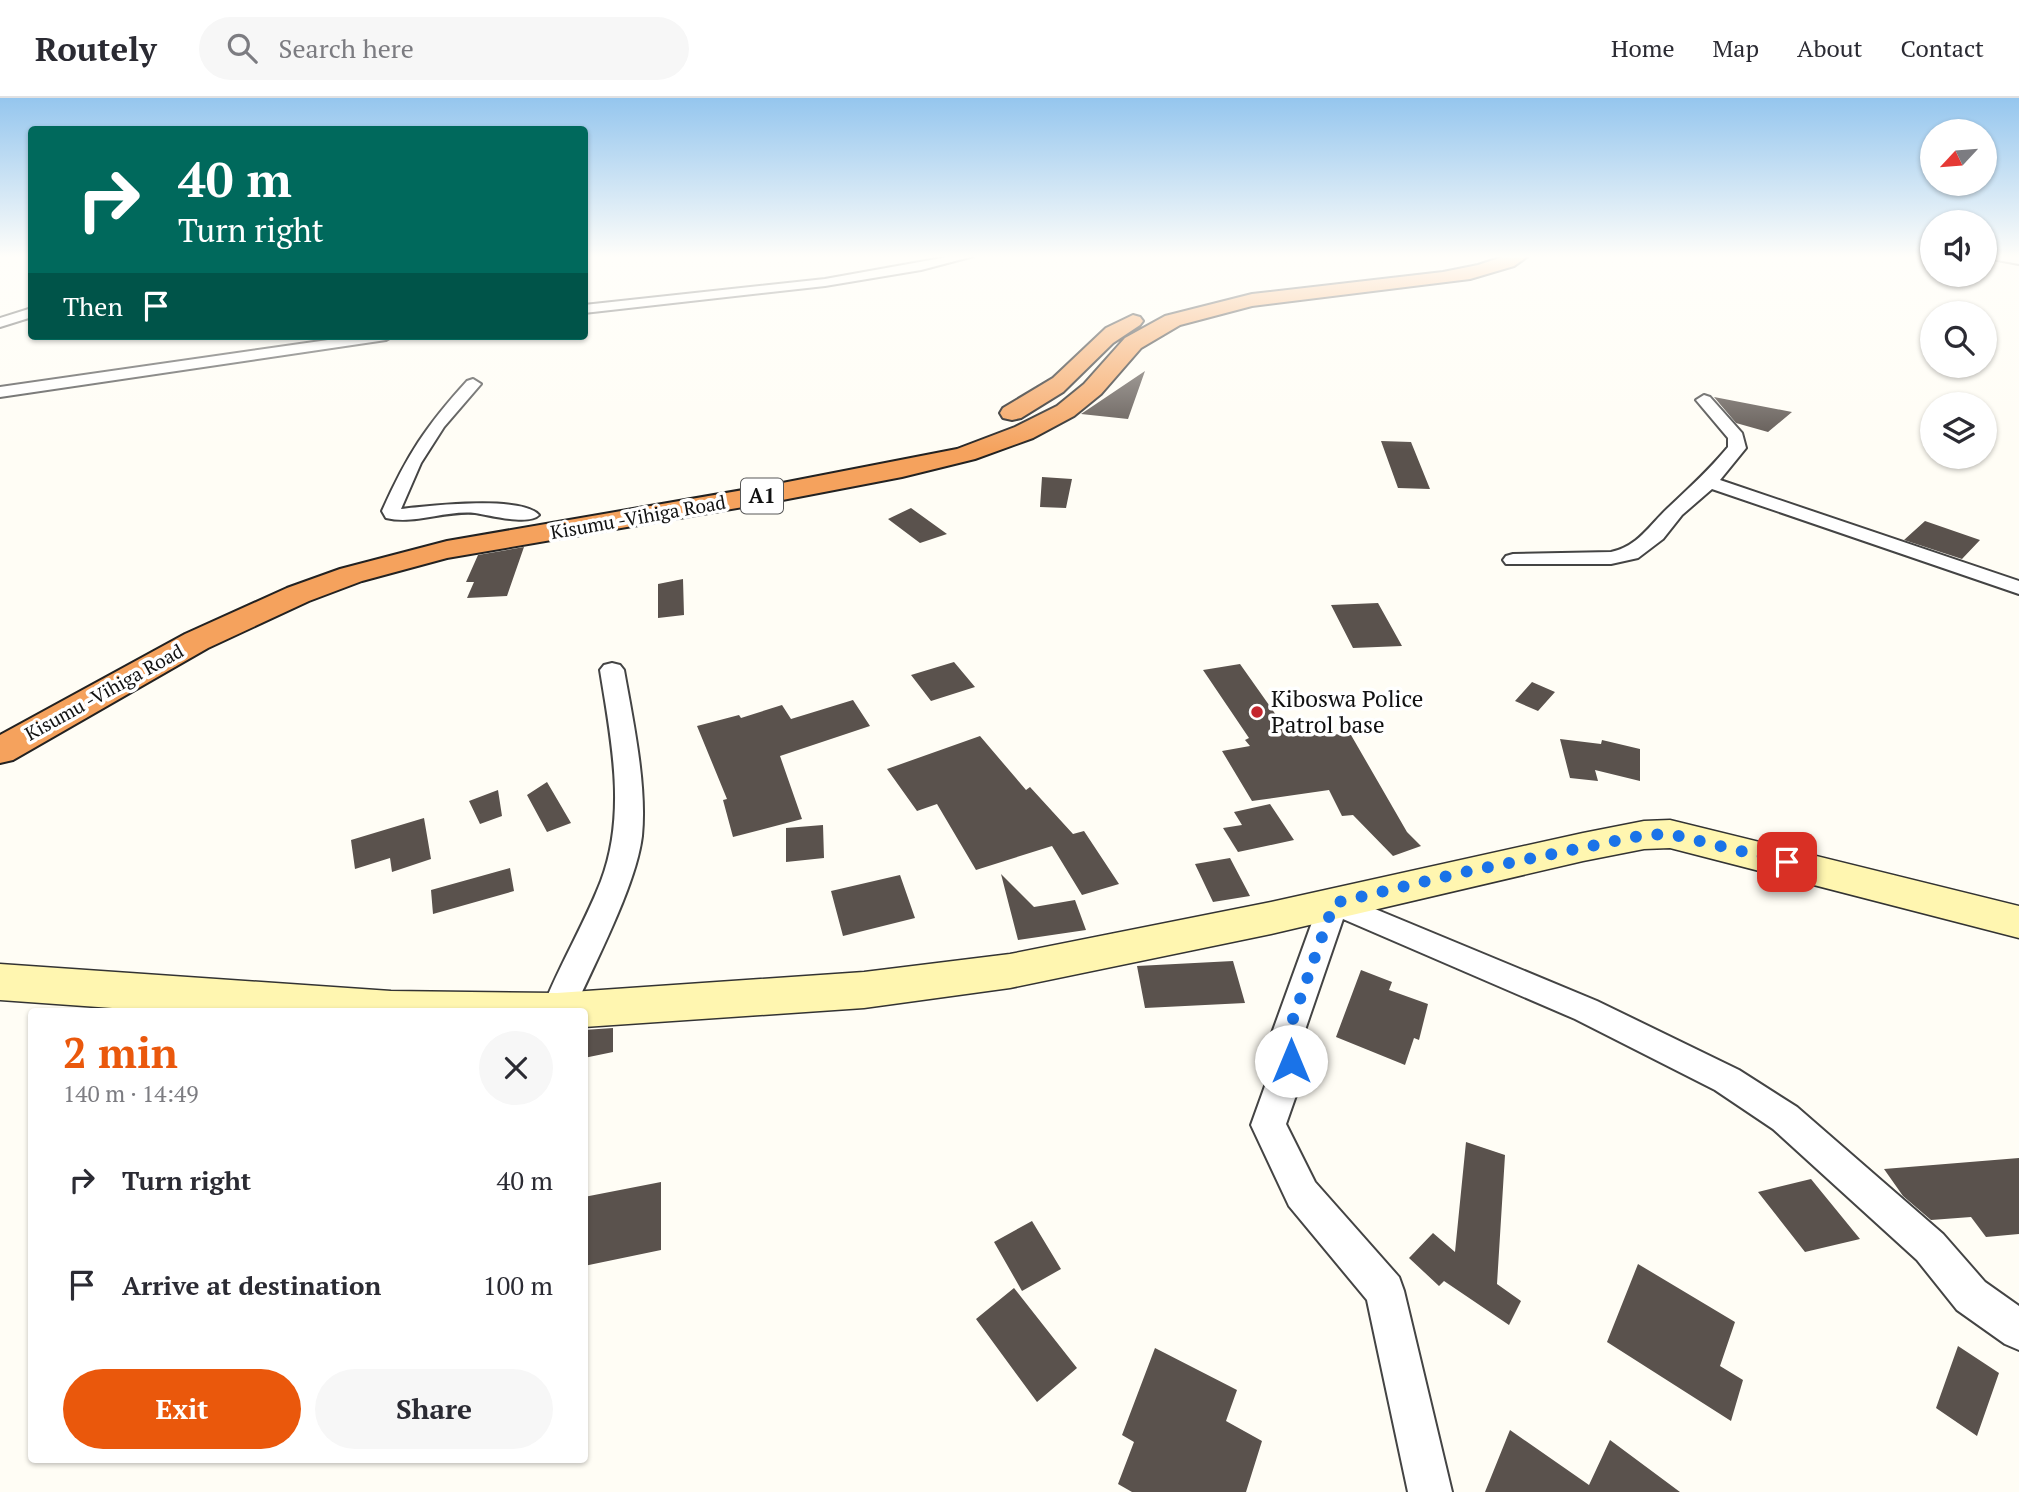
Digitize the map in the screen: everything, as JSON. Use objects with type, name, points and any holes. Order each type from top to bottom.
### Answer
[{"type":"highway","name":"Kisumu -Vihiga Road","points":[[139,643],[207,610],[327,562],[381,546],[529,516],[739,482],[949,438],[1008,415],[1046,393],[1067,377],[1104,337],[1135,321]]},
{"type":"highway","name":"Kisumu -Vihiga Road","points":[[0,751],[126,678],[260,610],[403,560],[466,546],[761,496],[970,453],[1046,421],[1075,405],[1090,393],[1133,342],[1173,321]]},
{"type":"street","points":[[0,392],[342,340]]},
{"type":"street","points":[[473,384],[437,424],[412,463],[391,510],[393,514],[399,515],[471,507],[529,516]]},
{"type":"street","points":[[1513,560],[1611,558],[1632,554],[1656,535],[1675,512],[1709,482],[1737,448],[1736,437],[1704,400]]},
{"type":"street","points":[[1709,482],[2019,588]]},
{"type":"street","points":[[558,1008],[616,880],[628,836],[627,761],[612,670]]},
{"type":"street","points":[[588,1009],[864,990],[1010,971],[1644,835],[1670,834],[2019,922]]},
{"type":"street","points":[[1334,903],[1586,1010],[1727,1080],[1785,1118],[1930,1247],[1971,1296],[2019,1330]]},
{"type":"street","points":[[1334,903],[1288,1033],[1291,1061],[1268,1125],[1302,1194],[1385,1291],[1430,1492]]},
{"type":"street","points":[[0,982],[377,1008]]},
{"type":"building","points":[[1145,371],[1128,419],[1081,414]]},
{"type":"building","points":[[1714,397],[1792,412],[1768,432],[1736,423]]},
{"type":"building","points":[[1381,441],[1411,442],[1430,489],[1398,488]]},
{"type":"building","points":[[1042,477],[1072,479],[1066,508],[1040,507]]},
{"type":"building","points":[[911,508],[947,534],[920,543],[888,519]]},
{"type":"building","points":[[1925,521],[1980,540],[1962,559],[1904,540]]},
{"type":"building","points":[[524,547],[507,596],[467,598],[474,582],[466,582],[478,555]]},
{"type":"building","points":[[683,579],[684,615],[658,618],[658,584]]},
{"type":"building","points":[[1378,603],[1402,646],[1353,648],[1331,605]]},
{"type":"building","points":[[954,662],[975,687],[931,701],[911,675]]},
{"type":"building","points":[[1240,664],[1288,732],[1351,735],[1407,832],[1421,846],[1393,856],[1353,815],[1342,816],[1329,790],[1252,801],[1222,751],[1250,746],[1245,740],[1249,738],[1203,670]]},
{"type":"building","points":[[1532,682],[1555,692],[1538,711],[1515,701]]},
{"type":"building","points":[[853,700],[870,726],[780,756],[802,819],[733,837],[723,800],[727,799],[697,726],[739,715],[741,718],[782,705],[791,719]]},
{"type":"building","points":[[980,736],[1026,790],[1030,787],[1073,834],[1084,831],[1119,884],[1082,895],[1052,846],[976,870],[937,804],[917,811],[887,769]]},
{"type":"building","points":[[1560,739],[1601,744],[1602,740],[1640,749],[1640,781],[1595,770],[1598,781],[1570,778]]},
{"type":"building","points":[[547,782],[571,823],[547,832],[527,795]]},
{"type":"building","points":[[498,790],[502,816],[480,824],[469,801]]},
{"type":"building","points":[[1270,804],[1294,840],[1238,852],[1223,828],[1242,825],[1234,812]]},
{"type":"building","points":[[424,818],[431,859],[392,872],[390,858],[355,869],[351,840]]},
{"type":"building","points":[[823,825],[824,858],[786,862],[786,828]]},
{"type":"building","points":[[1230,858],[1250,896],[1213,902],[1195,864]]},
{"type":"building","points":[[510,868],[514,891],[433,914],[431,890]]},
{"type":"building","points":[[1001,874],[1034,907],[1075,900],[1086,930],[1018,940]]},
{"type":"building","points":[[900,875],[915,918],[843,936],[831,891]]},
{"type":"building","points":[[1233,961],[1245,1003],[1145,1008],[1137,966]]},
{"type":"building","points":[[1361,970],[1392,982],[1389,990],[1428,1004],[1419,1040],[1414,1038],[1405,1065],[1336,1037]]},
{"type":"building","points":[[613,1028],[613,1052],[588,1057],[588,1030]]},
{"type":"building","points":[[1466,1142],[1505,1155],[1497,1284],[1521,1301],[1509,1325],[1444,1281],[1439,1286],[1409,1258],[1433,1233],[1455,1252]]},
{"type":"building","points":[[2019,1158],[2019,1234],[1986,1237],[1971,1217],[1931,1220],[1903,1196],[1884,1169]]},
{"type":"building","points":[[1811,1179],[1860,1239],[1805,1252],[1758,1192]]},
{"type":"building","points":[[661,1182],[661,1250],[588,1265],[588,1196]]},
{"type":"building","points":[[1032,1221],[1061,1269],[1022,1291],[994,1242]]},
{"type":"building","points":[[1638,1264],[1735,1322],[1720,1366],[1743,1380],[1731,1421],[1607,1342]]},
{"type":"building","points":[[1014,1288],[1077,1368],[1037,1402],[976,1319]]},
{"type":"building","points":[[1958,1346],[1999,1373],[1977,1436],[1936,1408]]},
{"type":"building","points":[[1155,1348],[1237,1390],[1226,1421],[1262,1441],[1246,1492],[1132,1492],[1118,1484],[1134,1442],[1122,1435]]},
{"type":"building","points":[[1510,1430],[1589,1485],[1610,1440],[1680,1492],[1485,1492]]},
{"type":"place","name":"Kiboswa Police Patrol base","points":[[1257,712]]},
{"type":"route","points":[[1291,1061],[1288,1033],[1334,903],[1460,873],[1644,835],[1670,834],[1787,862]]}]
